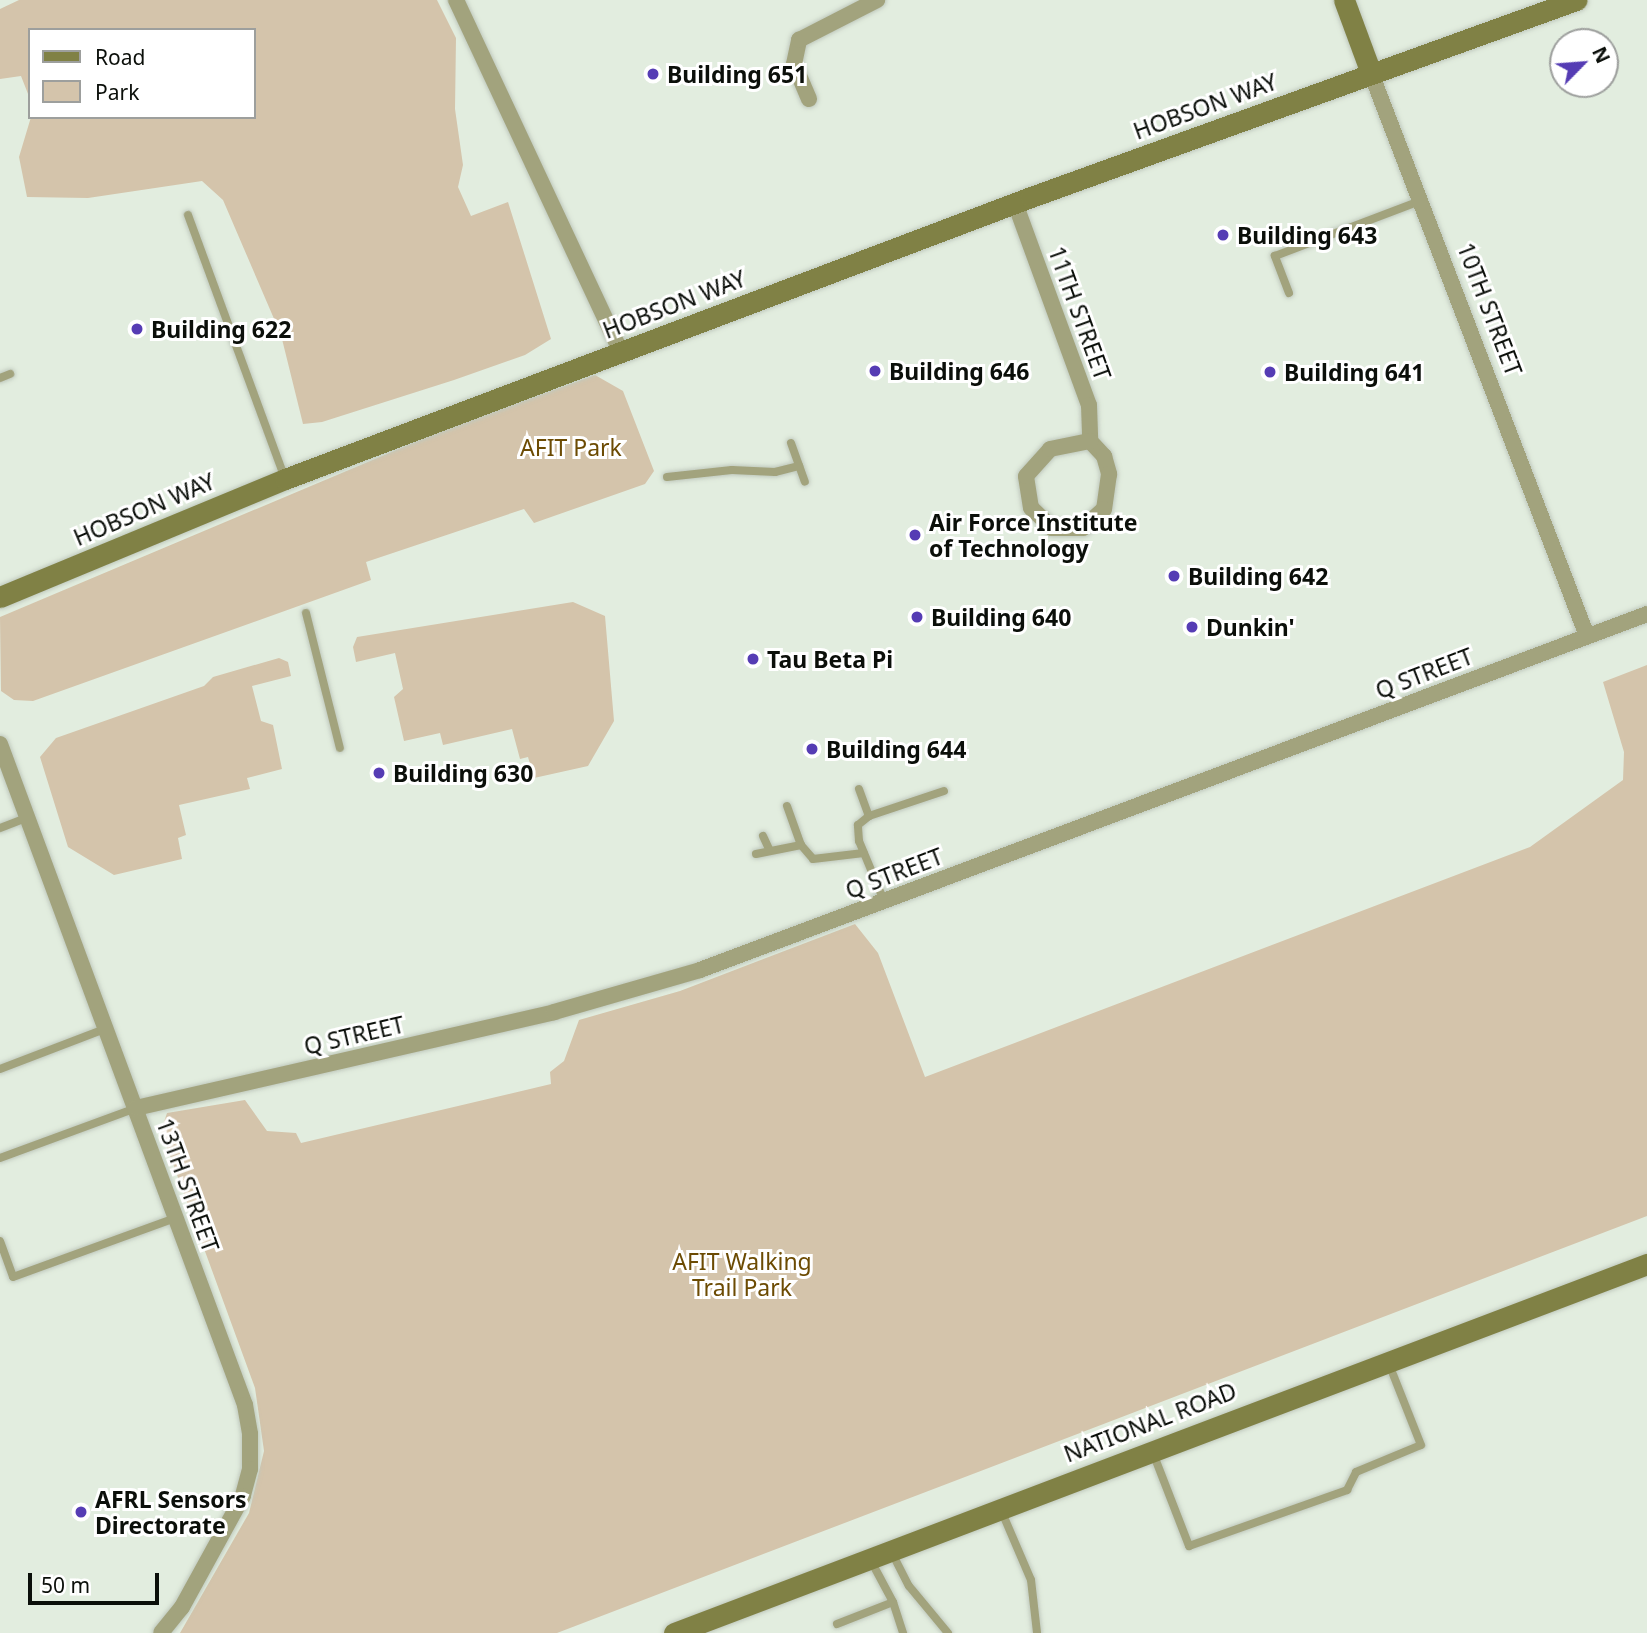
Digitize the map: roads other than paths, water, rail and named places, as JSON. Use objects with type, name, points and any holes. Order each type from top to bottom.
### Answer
[{"type":"street","points":[[456,0],[621,352]]},
{"type":"street","points":[[809,99],[794,64],[799,40],[877,0]]},
{"type":"street","name":"10TH STREET","points":[[1344,0],[1587,636]]},
{"type":"street","name":"HOBSON WAY","points":[[0,597],[285,479],[1015,203],[1576,0]]},
{"type":"street","name":"11TH STREET","points":[[1015,203],[1089,405],[1090,441]]},
{"type":"street","points":[[1090,441],[1104,456],[1109,474],[1104,509],[1083,528],[1052,528],[1031,508],[1026,476],[1050,449],[1090,441]]},
{"type":"street","name":"Q STREET","points":[[136,1108],[601,1000],[700,970],[1647,614]]},
{"type":"street","name":"13TH STREET","points":[[0,744],[245,1405],[250,1469],[243,1496],[182,1606],[161,1633]]},
{"type":"street","name":"NATIONAL ROAD","points":[[674,1633],[1387,1359],[1647,1264]]},
{"type":"lane","points":[[1289,293],[1275,256],[1420,201]]},
{"type":"lane","points":[[188,215],[285,479]]},
{"type":"lane","points":[[0,378],[10,374]]},
{"type":"lane","points":[[791,443],[805,482]]},
{"type":"lane","points":[[667,477],[732,470],[775,472],[799,466]]},
{"type":"lane","points":[[306,613],[340,748]]},
{"type":"lane","points":[[859,789],[869,816]]},
{"type":"lane","points":[[884,901],[857,831],[869,816],[944,790]]},
{"type":"lane","points":[[787,806],[801,845],[819,860],[864,853]]},
{"type":"lane","points":[[0,828],[26,818]]},
{"type":"lane","points":[[763,836],[769,849]]},
{"type":"lane","points":[[756,854],[769,849],[801,845]]},
{"type":"lane","points":[[0,1069],[105,1029]]},
{"type":"lane","points":[[0,1158],[136,1108]]},
{"type":"lane","points":[[0,1241],[13,1277],[175,1218]]},
{"type":"lane","points":[[1152,1450],[1189,1546],[1347,1490],[1356,1472],[1421,1445],[1387,1359]]},
{"type":"lane","points":[[1000,1508],[1031,1580],[1037,1633]]},
{"type":"lane","points":[[891,1550],[909,1586],[948,1633]]},
{"type":"lane","points":[[870,1559],[893,1602],[903,1633]]},
{"type":"lane","points":[[837,1624],[893,1602]]},
{"type":"place","name":"Building 651","points":[[653,74]]},
{"type":"place","name":"Building 643","points":[[1223,235]]},
{"type":"place","name":"Building 622","points":[[137,329]]},
{"type":"place","name":"Building 646","points":[[875,371]]},
{"type":"place","name":"Building 641","points":[[1270,372]]},
{"type":"place","name":"Air Force Institute of Technology","points":[[915,535]]},
{"type":"place","name":"Building 642","points":[[1174,576]]},
{"type":"place","name":"Building 640","points":[[917,617]]},
{"type":"place","name":"Dunkin'","points":[[1192,627]]},
{"type":"place","name":"Tau Beta Pi","points":[[753,659]]},
{"type":"place","name":"Building 644","points":[[812,749]]},
{"type":"place","name":"Building 630","points":[[379,773]]},
{"type":"place","name":"AFRL Sensors Directorate","points":[[81,1512]]},
{"type":"park label","name":"AFIT Park","points":[[571,447]]},
{"type":"park label","name":"AFIT Walking Trail Park","points":[[742,1274]]}]
